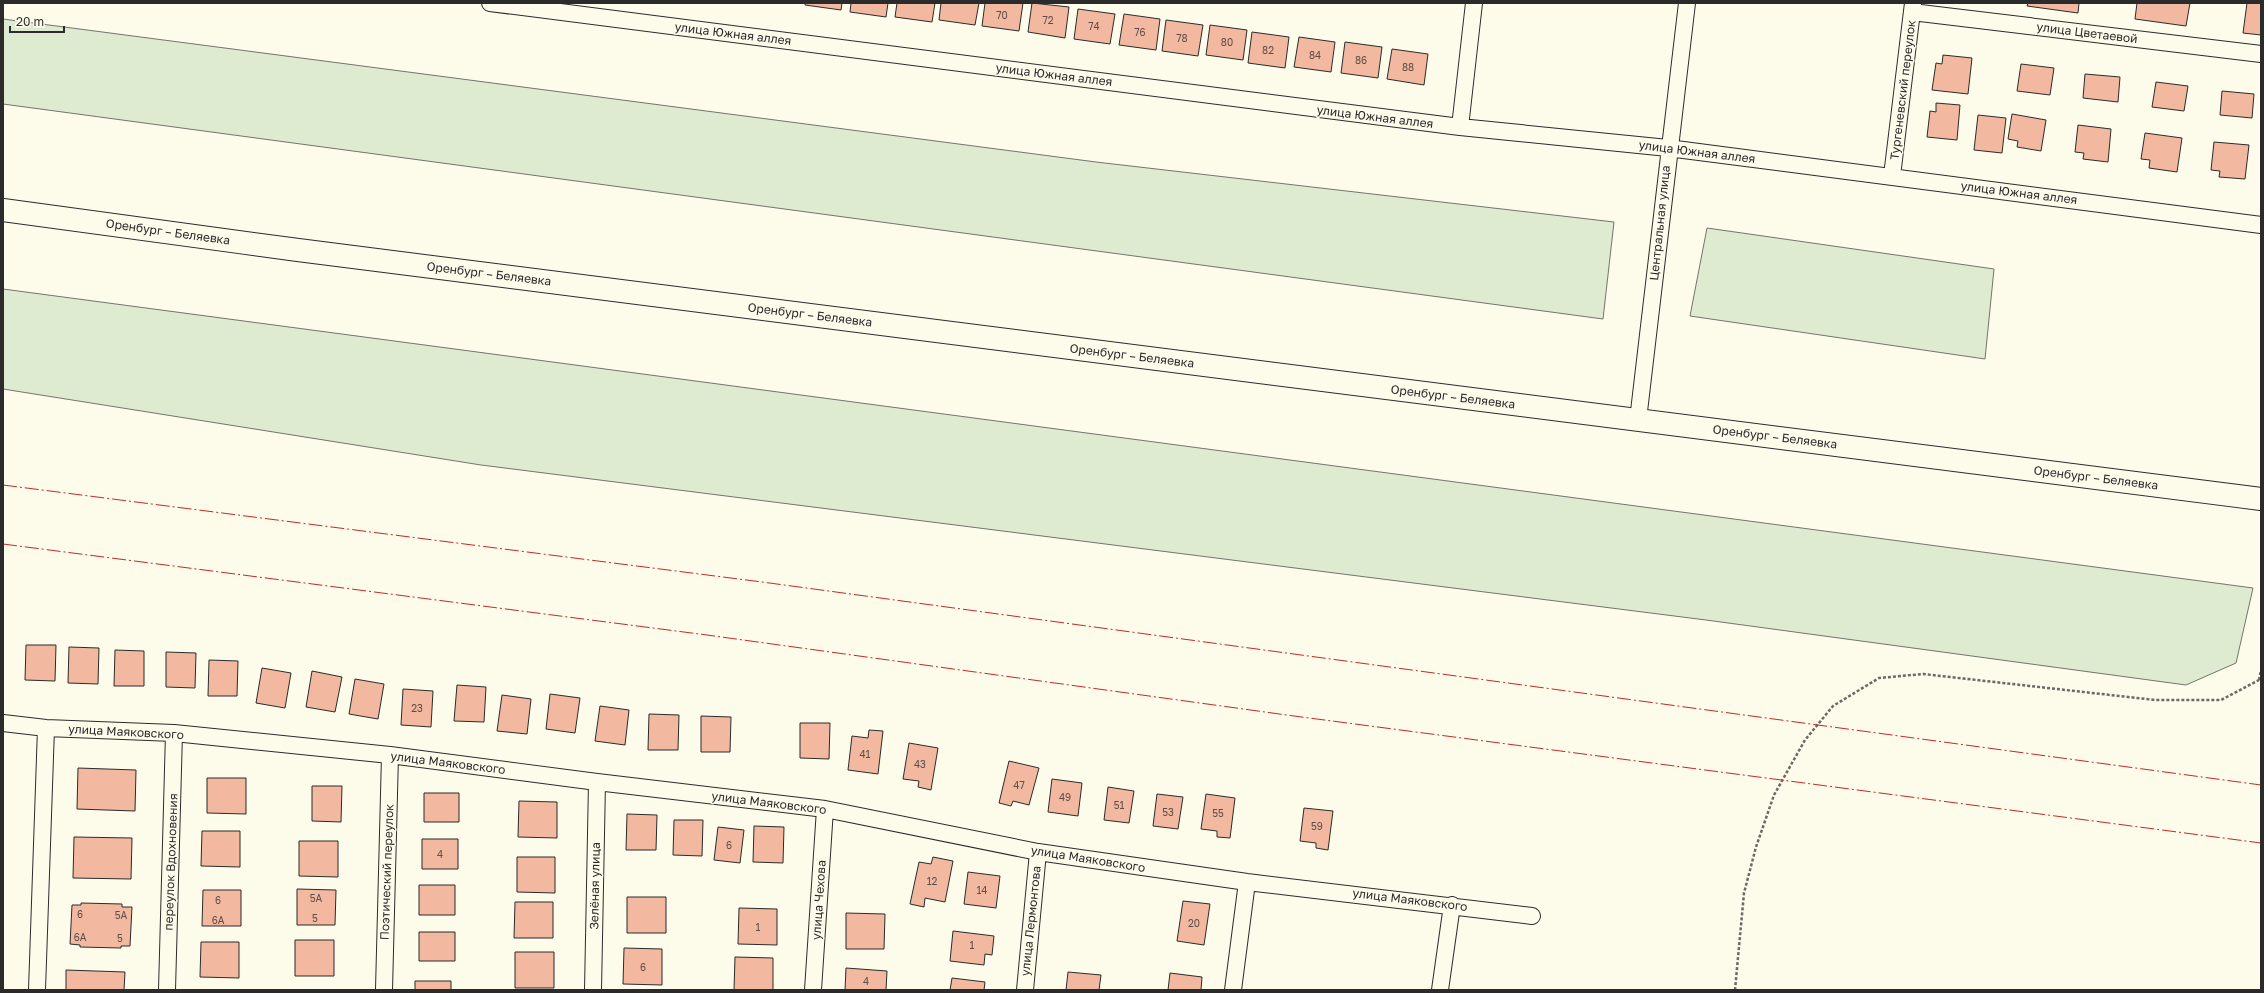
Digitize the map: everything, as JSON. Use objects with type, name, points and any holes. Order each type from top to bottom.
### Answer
[{"type":"main road","name":"Оренбург – Беляевка","points":[[3,210],[298,250],[2261,499]]},
{"type":"street","name":"улица Южная аллея","points":[[490,3],[1460,128],[1668,148],[2261,225]]},
{"type":"street","points":[[1460,128],[1474,3]]},
{"type":"street","name":"Центральная улица","points":[[1638,420],[1668,148],[1687,3]]},
{"type":"street","name":"улица Цветаевой","points":[[1913,8],[2261,54]]},
{"type":"street","name":"Тургеневский переулок","points":[[1892,176],[1913,8]]},
{"type":"street","name":"улица Маяковского","points":[[3,723],[46,728],[174,733],[390,755],[597,782],[825,809],[1038,852],[1247,882],[1452,905],[1532,916]]},
{"type":"street","points":[[37,990],[46,728]]},
{"type":"street","name":"переулок Вдохновения","points":[[167,990],[174,733]]},
{"type":"street","name":"Поэтический переулок","points":[[384,990],[390,755]]},
{"type":"street","name":"Зелёная улица","points":[[593,990],[597,782]]},
{"type":"street","name":"улица Чехова","points":[[812,990],[825,809]]},
{"type":"street","name":"улица Лермонтова","points":[[1025,990],[1038,852]]},
{"type":"street","points":[[1233,990],[1247,882]]},
{"type":"street","points":[[1440,990],[1452,905]]},
{"type":"path","points":[[1735,990],[1744,893],[1756,847],[1774,795],[1805,740],[1833,706],[1879,678],[1923,674],[2155,700],[2221,700],[2260,681],[2261,670]]},
{"type":"green space","points":[[3,19],[1096,162],[1614,222],[1603,319],[3,104]]},
{"type":"green space","points":[[1707,228],[1994,269],[1985,359],[1690,316]]},
{"type":"green space","points":[[3,289],[2253,588],[2236,663],[2186,685],[1706,620],[481,465],[3,389]]},
{"type":"building","points":[[805,3],[842,3],[841,10],[805,5]]},
{"type":"building","points":[[851,3],[888,3],[886,17],[850,12]]},
{"type":"building","points":[[897,3],[935,3],[932,22],[895,17]]},
{"type":"building","points":[[941,3],[979,3],[975,25],[939,20]]},
{"type":"building","points":[[985,3],[1023,3],[1019,31],[982,26]]},
{"type":"building","points":[[1032,3],[1069,7],[1065,38],[1028,32]]},
{"type":"building","points":[[2028,3],[2079,3],[2078,13],[2027,6]]},
{"type":"building","points":[[2137,3],[2190,3],[2186,26],[2135,19]]},
{"type":"building","points":[[2247,3],[2261,3],[2261,35],[2243,33]]},
{"type":"building","points":[[1078,9],[1115,14],[1110,44],[1074,39]]},
{"type":"building","points":[[1124,14],[1160,19],[1156,50],[1119,45]]},
{"type":"building","points":[[1166,20],[1203,25],[1198,56],[1162,51]]},
{"type":"building","points":[[1210,25],[1247,30],[1243,60],[1206,55]]},
{"type":"building","points":[[1252,32],[1289,37],[1285,68],[1248,63]]},
{"type":"building","points":[[1299,37],[1335,42],[1331,72],[1294,67]]},
{"type":"building","points":[[1345,42],[1382,47],[1378,78],[1341,73]]},
{"type":"building","points":[[1392,49],[1428,54],[1424,85],[1387,79]]},
{"type":"building","points":[[1943,55],[1972,58],[1968,94],[1932,90],[1936,63],[1942,64]]},
{"type":"building","points":[[2021,64],[2054,68],[2050,95],[2017,91]]},
{"type":"building","points":[[2085,74],[2120,77],[2118,102],[2083,98]]},
{"type":"building","points":[[2156,82],[2188,86],[2184,111],[2152,107]]},
{"type":"building","points":[[2222,91],[2254,94],[2252,118],[2220,115]]},
{"type":"building","points":[[1936,103],[1960,105],[1957,140],[1927,137],[1930,111],[1936,112]]},
{"type":"building","points":[[2012,114],[2046,120],[2041,151],[2017,147],[2018,141],[2008,139]]},
{"type":"building","points":[[1978,115],[2006,118],[2002,153],[1974,150]]},
{"type":"building","points":[[2078,125],[2111,129],[2108,162],[2083,159],[2084,153],[2075,152]]},
{"type":"building","points":[[2145,133],[2182,138],[2177,172],[2149,168],[2150,160],[2141,159]]},
{"type":"building","points":[[2214,142],[2249,145],[2245,179],[2219,177],[2220,171],[2211,170]]},
{"type":"building","points":[[26,645],[56,645],[55,681],[25,680]]},
{"type":"building","points":[[69,647],[99,648],[98,684],[68,683]]},
{"type":"building","points":[[115,650],[144,651],[144,686],[114,686]]},
{"type":"building","points":[[166,652],[196,653],[195,688],[166,687]]},
{"type":"building","points":[[209,660],[238,661],[237,696],[208,696]]},
{"type":"building","points":[[262,668],[291,673],[285,708],[256,703]]},
{"type":"building","points":[[312,671],[342,677],[335,712],[306,707]]},
{"type":"building","points":[[355,679],[384,684],[378,719],[349,714]]},
{"type":"building","points":[[457,685],[486,687],[484,722],[454,721]]},
{"type":"building","points":[[403,689],[433,691],[431,727],[401,725]]},
{"type":"building","points":[[550,694],[580,698],[575,733],[546,729]]},
{"type":"building","points":[[502,695],[531,699],[527,734],[497,731]]},
{"type":"building","points":[[600,706],[629,710],[625,745],[595,741]]},
{"type":"building","points":[[649,714],[679,715],[678,750],[648,750]]},
{"type":"building","points":[[701,716],[731,717],[730,752],[701,752]]},
{"type":"building","points":[[800,723],[830,723],[829,759],[800,758]]},
{"type":"building","points":[[869,730],[883,731],[878,774],[848,770],[852,736],[868,738]]},
{"type":"building","points":[[909,743],[938,748],[931,790],[918,787],[919,781],[903,779]]},
{"type":"building","points":[[1009,761],[1039,768],[1029,805],[1013,801],[1011,806],[999,803]]},
{"type":"building","points":[[78,768],[136,770],[135,811],[77,809]]},
{"type":"building","points":[[207,778],[246,778],[246,814],[207,813]]},
{"type":"building","points":[[1052,779],[1082,783],[1078,816],[1048,812]]},
{"type":"building","points":[[312,786],[342,786],[341,822],[312,821]]},
{"type":"building","points":[[1108,787],[1134,791],[1129,823],[1104,820]]},
{"type":"building","points":[[424,793],[459,793],[459,822],[424,822]]},
{"type":"building","points":[[1157,794],[1183,797],[1178,829],[1153,826]]},
{"type":"building","points":[[1206,794],[1235,798],[1230,838],[1217,837],[1217,831],[1201,829]]},
{"type":"building","points":[[519,801],[557,802],[557,838],[518,837]]},
{"type":"building","points":[[1304,808],[1333,811],[1328,850],[1316,848],[1316,843],[1300,841]]},
{"type":"building","points":[[627,814],[657,815],[656,850],[626,850]]},
{"type":"building","points":[[674,820],[703,820],[702,856],[673,855]]},
{"type":"building","points":[[754,826],[784,827],[783,863],[753,862]]},
{"type":"building","points":[[718,827],[744,830],[740,863],[714,860]]},
{"type":"building","points":[[202,831],[240,831],[240,867],[201,866]]},
{"type":"building","points":[[74,837],[132,838],[131,879],[73,878]]},
{"type":"building","points":[[422,839],[458,839],[458,869],[422,869]]},
{"type":"building","points":[[299,841],[338,841],[338,877],[299,876]]},
{"type":"building","points":[[517,857],[555,857],[555,893],[517,892]]},
{"type":"building","points":[[933,857],[953,861],[945,902],[925,898],[924,907],[910,904],[919,862],[931,864]]},
{"type":"building","points":[[968,872],[1000,876],[996,908],[964,904]]},
{"type":"building","points":[[419,885],[455,885],[455,915],[419,915]]},
{"type":"building","points":[[297,889],[336,890],[335,925],[297,925]]},
{"type":"building","points":[[203,890],[241,890],[241,926],[202,926]]},
{"type":"building","points":[[627,897],[666,897],[666,933],[627,933]]},
{"type":"building","points":[[1183,901],[1210,904],[1204,945],[1177,941]]},
{"type":"building","points":[[515,902],[553,902],[553,938],[514,938]]},
{"type":"building","points":[[81,903],[122,904],[122,907],[132,907],[130,946],[121,946],[121,948],[80,947],[80,945],[70,944],[72,905],[81,905]]},
{"type":"building","points":[[739,908],[777,909],[777,945],[738,944]]},
{"type":"building","points":[[846,913],[885,914],[884,949],[846,949]]},
{"type":"building","points":[[953,931],[994,936],[992,955],[985,954],[984,965],[950,961]]},
{"type":"building","points":[[419,932],[455,932],[455,961],[419,961]]},
{"type":"building","points":[[295,940],[334,940],[334,976],[295,976]]},
{"type":"building","points":[[201,942],[239,942],[239,978],[200,977]]},
{"type":"building","points":[[624,948],[662,949],[662,985],[623,984]]},
{"type":"building","points":[[515,952],[554,952],[554,988],[515,988]]},
{"type":"building","points":[[735,957],[773,958],[773,990],[734,990]]},
{"type":"building","points":[[846,968],[887,971],[886,990],[845,990]]},
{"type":"building","points":[[66,970],[125,972],[124,990],[66,990]]},
{"type":"building","points":[[1068,972],[1101,975],[1099,990],[1066,990]]},
{"type":"building","points":[[1170,973],[1202,977],[1201,990],[1168,990]]},
{"type":"building","points":[[952,978],[985,982],[984,990],[950,990]]},
{"type":"building","points":[[415,981],[451,981],[451,990],[415,990]]},
{"type":"power","points":[[3,485],[762,582],[2261,785]]},
{"type":"power","points":[[3,544],[707,635],[1294,716],[2261,843]]}]
